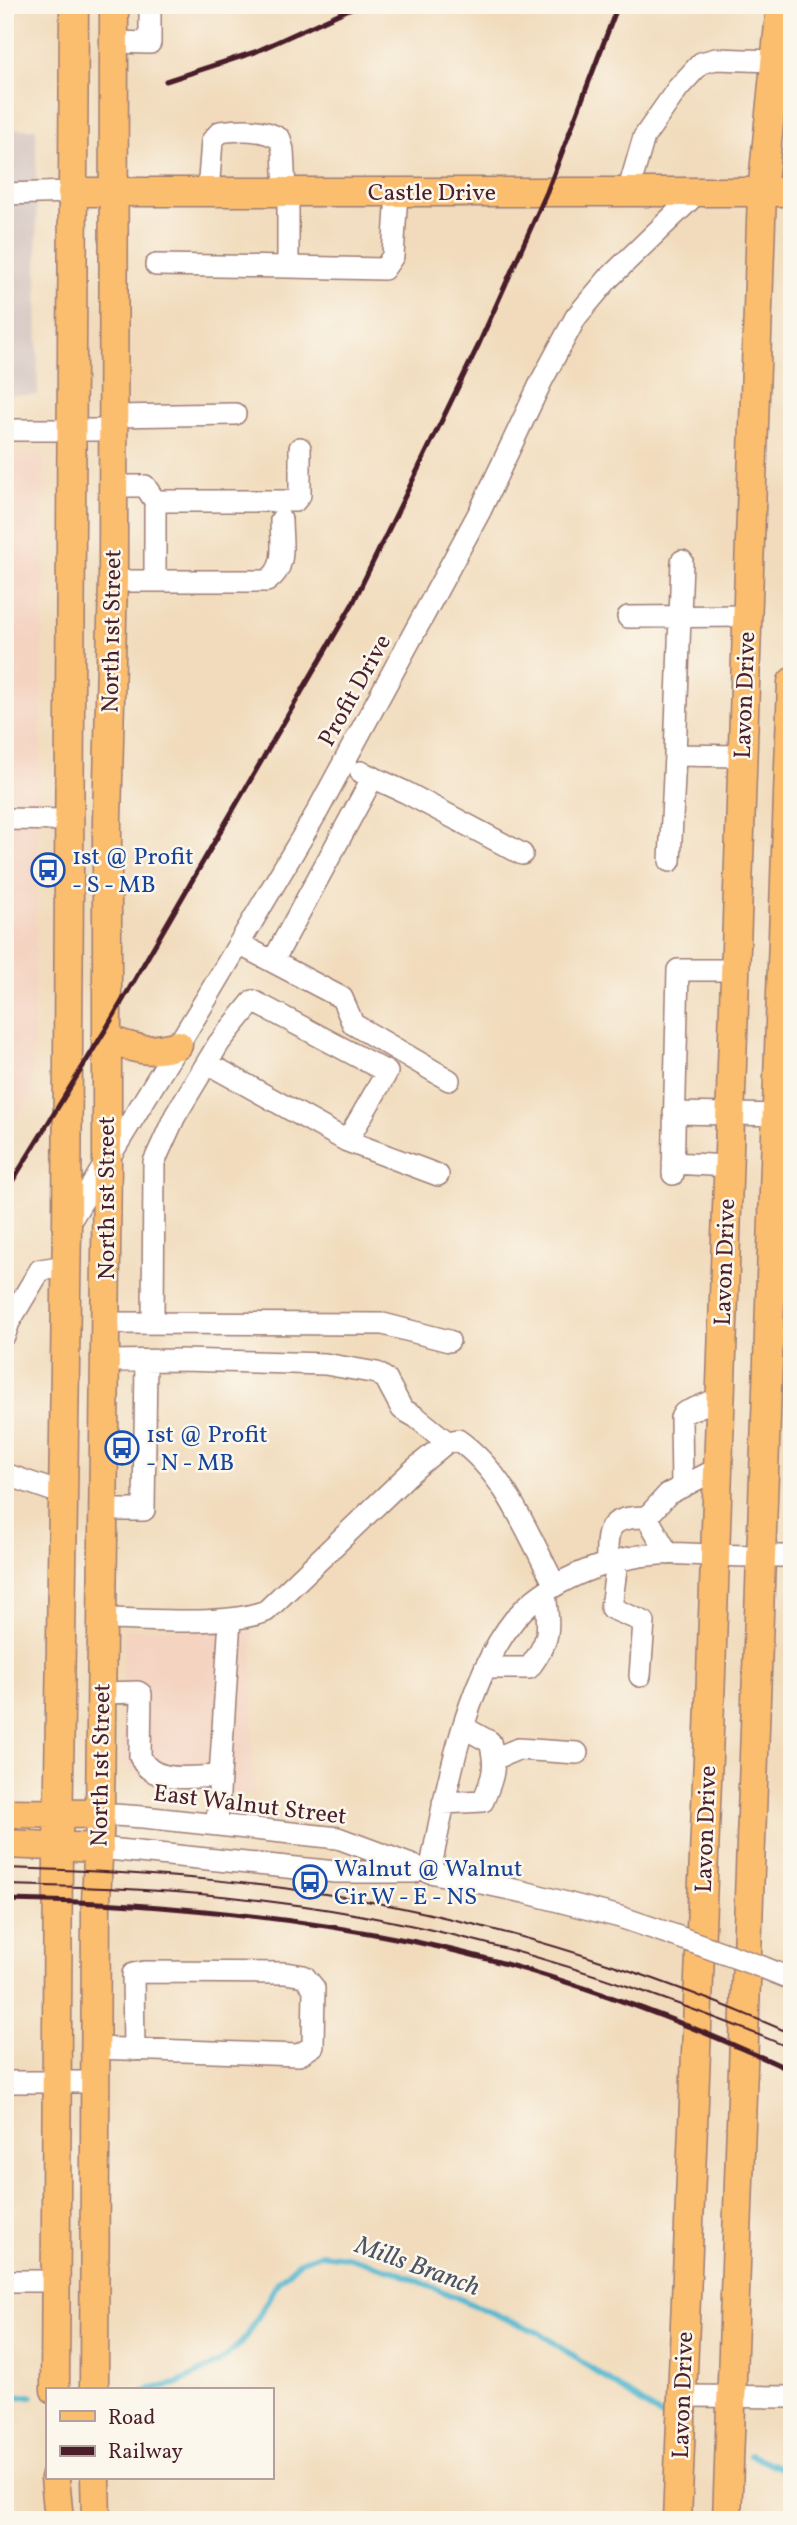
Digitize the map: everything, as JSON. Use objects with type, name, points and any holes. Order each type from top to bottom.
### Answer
[{"type":"main road","name":"North 1st Street","points":[[55,2388],[58,1846],[67,1226],[74,5]]},
{"type":"main road","name":"North 1st Street","points":[[94,2388],[96,1902],[102,1693],[107,1161],[107,820],[113,581],[114,5]]},
{"type":"main road","name":"Lavon Drive","points":[[677,2520],[709,1745],[762,192],[780,5]]},
{"type":"main road","name":"Castle Drive","points":[[72,192],[792,192]]},
{"type":"main road","name":"Lavon Drive","points":[[727,2520],[760,1555],[785,1115],[792,682]]},
{"type":"main road","points":[[68,820],[107,820]]},
{"type":"main road","points":[[106,1039],[141,1050],[157,1051],[178,1046]]},
{"type":"main road","points":[[5,1813],[100,1814]]},
{"type":"main road","points":[[5,1844],[99,1848]]},
{"type":"main road","points":[[55,2480],[59,2520]]},
{"type":"main road","points":[[94,2480],[96,2520]]},
{"type":"street","points":[[114,42],[150,43],[150,5]]},
{"type":"street","points":[[628,192],[644,137],[678,88],[701,63],[716,59],[775,61]]},
{"type":"street","points":[[208,192],[212,141],[220,132],[242,129],[270,134],[280,139],[287,192],[288,267]]},
{"type":"street","points":[[5,194],[72,192]]},
{"type":"street","points":[[156,265],[384,270],[393,256],[397,192]]},
{"type":"street","name":"Profit Drive","points":[[67,1226],[239,944],[343,764],[480,511],[542,380],[576,317],[608,279],[698,192]]},
{"type":"street","points":[[5,430],[70,430],[114,423],[235,414]]},
{"type":"street","points":[[155,501],[295,501],[300,495],[300,448]]},
{"type":"street","points":[[113,486],[145,486],[155,501],[155,581]]},
{"type":"street","points":[[113,581],[267,581],[281,567],[281,520]]},
{"type":"street","points":[[670,861],[682,562]]},
{"type":"street","points":[[628,617],[746,616]]},
{"type":"street","points":[[675,755],[742,756]]},
{"type":"street","points":[[343,764],[522,854]]},
{"type":"street","points":[[273,961],[373,777]]},
{"type":"street","points":[[5,819],[68,820]]},
{"type":"street","points":[[239,944],[342,998],[353,1024],[449,1080]]},
{"type":"street","points":[[728,1166],[673,1168],[678,970],[734,970]]},
{"type":"street","points":[[153,1323],[154,1162],[175,1116],[219,1043],[254,1001],[387,1072],[347,1141]]},
{"type":"street","points":[[194,1084],[178,1046],[219,1043]]},
{"type":"street","points":[[207,1063],[347,1141],[438,1175]]},
{"type":"street","points":[[674,1113],[785,1115]]},
{"type":"street","points":[[5,1334],[9,1322],[40,1270],[66,1266]]},
{"type":"street","points":[[105,1323],[383,1324],[449,1341]]},
{"type":"street","points":[[105,1361],[325,1364],[377,1373],[386,1379],[402,1409],[447,1442]]},
{"type":"street","points":[[103,1510],[144,1510],[146,1361]]},
{"type":"street","points":[[682,1487],[681,1418],[684,1413],[720,1398]]},
{"type":"street","points":[[102,1619],[230,1619],[266,1611],[411,1472],[447,1442],[458,1440],[473,1450],[503,1488],[550,1589],[549,1629],[542,1650],[528,1668],[485,1668]]},
{"type":"street","points":[[640,1676],[644,1622],[611,1608],[612,1563],[606,1534],[610,1526],[626,1517],[647,1517],[668,1494],[717,1469]]},
{"type":"street","points":[[5,1474],[63,1494]]},
{"type":"street","points":[[647,1517],[668,1554]]},
{"type":"street","points":[[430,1872],[443,1803],[463,1727],[485,1668],[523,1610],[550,1589],[597,1566],[668,1554],[792,1556]]},
{"type":"street","points":[[217,1825],[230,1619]]},
{"type":"street","points":[[102,1693],[141,1694],[140,1756],[151,1772],[161,1776],[220,1776]]},
{"type":"street","points":[[443,1803],[484,1801],[494,1759],[490,1742],[463,1727]]},
{"type":"street","points":[[494,1759],[518,1749],[577,1753]]},
{"type":"street","name":"East Walnut Street","points":[[100,1814],[338,1838],[430,1872],[524,1892],[620,1917],[792,1979]]},
{"type":"street","name":"East Walnut Street","points":[[99,1848],[336,1872],[430,1872]]},
{"type":"street","points":[[95,2048],[134,2050],[299,2055],[313,2046],[314,1988],[304,1976],[285,1973],[133,1974],[134,2050]]},
{"type":"street","points":[[5,2082],[95,2082]]},
{"type":"street","points":[[5,2281],[56,2281]]},
{"type":"street","points":[[681,2396],[792,2396]]},
{"type":"shaded area","points":[[5,129],[36,129],[38,395],[5,395]]},
{"type":"shaded area","points":[[5,453],[44,454],[44,588],[32,1097],[5,1134]]},
{"type":"shaded area","points":[[124,1629],[253,1631],[253,1795],[151,1784],[122,1761]]},
{"type":"waterway","name":"Mills Branch","points":[[156,2388],[176,2384],[219,2363],[246,2338],[278,2282],[299,2262],[320,2254],[347,2257],[394,2271],[540,2333],[662,2417]]},
{"type":"waterway","name":"Mills Branch","points":[[5,2397],[32,2396]]},
{"type":"waterway","name":"Mills Branch","points":[[750,2455],[792,2473]]},
{"type":"tram line","points":[[5,1868],[216,1880],[374,1902],[472,1924],[565,1950],[658,1980],[792,2034]]},
{"type":"tram line","points":[[5,1885],[174,1892],[241,1898],[367,1916],[459,1936],[594,1975],[697,2011],[792,2049]]},
{"type":"railway","points":[[166,81],[255,52],[358,5]]},
{"type":"railway","points":[[5,1193],[106,1029],[353,603],[478,346],[547,192],[618,5]]},
{"type":"railway","points":[[5,1900],[160,1907],[263,1917],[416,1942],[512,1966],[608,1996],[701,2031],[792,2071]]},
{"type":"place","name":"1st @ Profit - S - MB","points":[[48,870]]},
{"type":"place","name":"1st @ Profit - N - MB","points":[[122,1448]]},
{"type":"place","name":"Walnut @ Walnut Cir W - E - NS","points":[[310,1882]]}]
